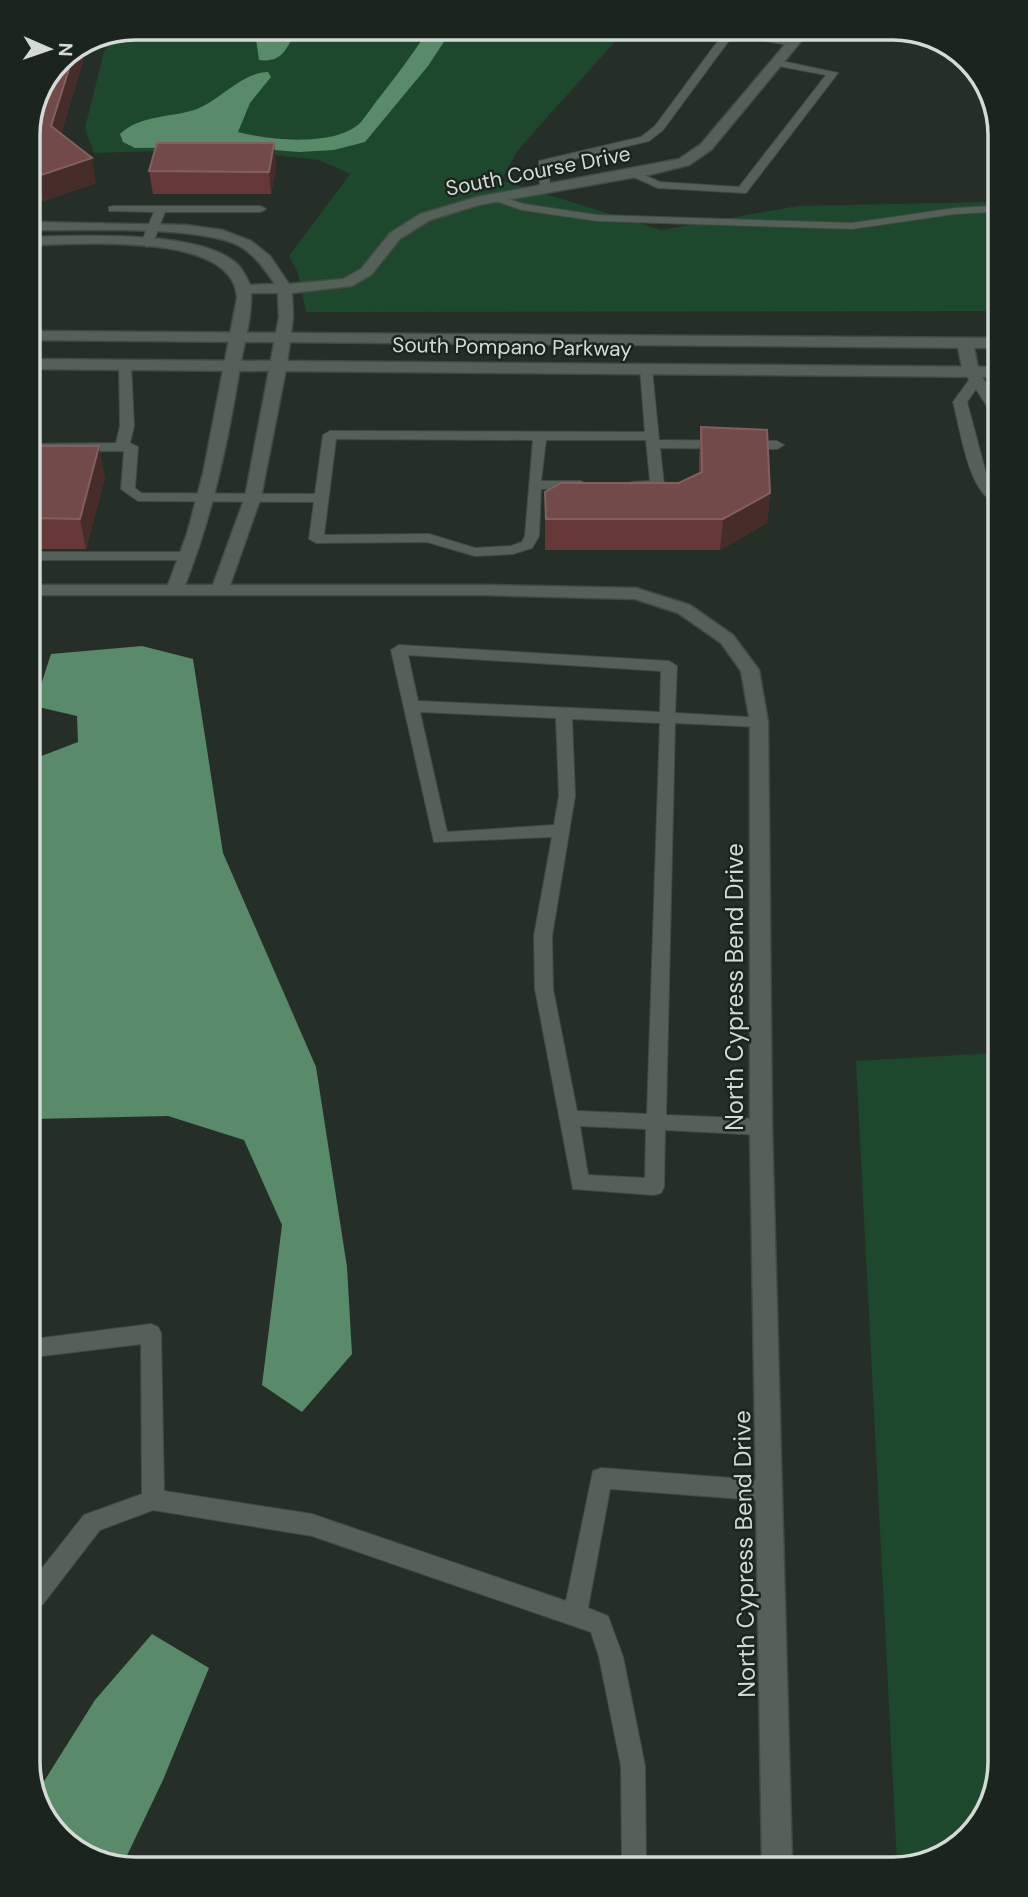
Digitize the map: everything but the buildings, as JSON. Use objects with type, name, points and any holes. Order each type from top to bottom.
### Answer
[{"type":"street","name":"South Course Drive","points":[[244,289],[285,289],[347,283],[366,272],[395,236],[425,217],[496,198],[684,162],[706,147],[796,40]]},
{"type":"street","points":[[40,226],[186,229],[222,234],[246,244],[265,260],[285,289],[286,317],[279,364],[253,497],[219,591]]},
{"type":"street","points":[[40,241],[176,244],[209,253],[233,267],[244,289],[233,364],[207,496],[189,556],[174,591]]},
{"type":"street","name":"South Pompano Parkway","points":[[40,335],[988,343]]},
{"type":"street","points":[[965,343],[972,377]]},
{"type":"street","name":"South Pompano Parkway","points":[[40,364],[646,369],[972,377],[988,373]]},
{"type":"street","name":"North Cypress Bend Drive","points":[[40,590],[484,590],[636,594],[661,599],[684,608],[727,639],[750,670],[759,722],[761,1127],[777,1857]]},
{"type":"lane","points":[[544,189],[543,163],[645,139],[659,128],[724,40]]},
{"type":"lane","points":[[633,173],[658,185],[742,191],[833,73],[777,63]]},
{"type":"lane","points":[[496,198],[522,207],[597,218],[852,226],[955,211],[988,209]]},
{"type":"lane","points":[[113,209],[260,209]]},
{"type":"lane","points":[[147,243],[161,209]]},
{"type":"lane","points":[[122,447],[127,426],[125,364]]},
{"type":"lane","points":[[616,485],[657,485],[646,369]]},
{"type":"lane","points":[[988,392],[972,377],[960,402],[981,482],[988,490]]},
{"type":"lane","points":[[540,436],[532,536],[527,545],[513,550],[475,552],[429,538],[316,539],[330,435],[540,436],[777,445]]},
{"type":"lane","points":[[40,448],[131,447],[128,489],[138,497],[321,498]]},
{"type":"lane","points":[[534,485],[589,485]]},
{"type":"lane","points":[[40,556],[189,556]]},
{"type":"lane","points":[[561,830],[440,838],[399,650],[669,666],[654,1187],[580,1183],[544,989],[543,936],[567,796],[564,713]]},
{"type":"lane","points":[[411,706],[759,722]]},
{"type":"lane","points":[[569,1118],[761,1127]]},
{"type":"lane","points":[[40,1347],[151,1333],[153,1500]]},
{"type":"lane","points":[[575,1616],[601,1478],[769,1491]]},
{"type":"lane","points":[[40,1590],[92,1522],[153,1500],[312,1525],[600,1624],[611,1657],[633,1766],[634,1857]]},
{"type":"shaded area","points":[[135,40],[616,40],[518,150],[501,180],[661,230],[798,206],[988,202],[988,311],[306,312],[298,273],[289,256],[350,174],[319,160],[220,149],[94,153],[85,128],[104,52],[109,44]]},
{"type":"shaded area","points":[[256,40],[291,40],[278,57],[259,60]]},
{"type":"shaded area","points":[[421,40],[445,40],[428,66],[365,142],[334,150],[299,152],[236,147],[135,148],[123,142],[120,134],[137,123],[197,109],[250,76],[268,72],[271,77],[250,103],[238,132],[300,140],[333,136],[359,124]]},
{"type":"shaded area","points":[[142,646],[193,659],[223,853],[316,1067],[347,1267],[352,1354],[302,1412],[262,1385],[282,1225],[244,1140],[168,1116],[40,1119],[40,757],[78,742],[77,716],[40,707],[40,688],[51,654]]},
{"type":"shaded area","points":[[988,1053],[987,1774],[981,1798],[972,1815],[955,1833],[929,1850],[897,1857],[856,1061]]},
{"type":"shaded area","points":[[152,1634],[209,1668],[163,1780],[126,1857],[99,1850],[77,1837],[53,1809],[43,1783],[95,1700]]}]
